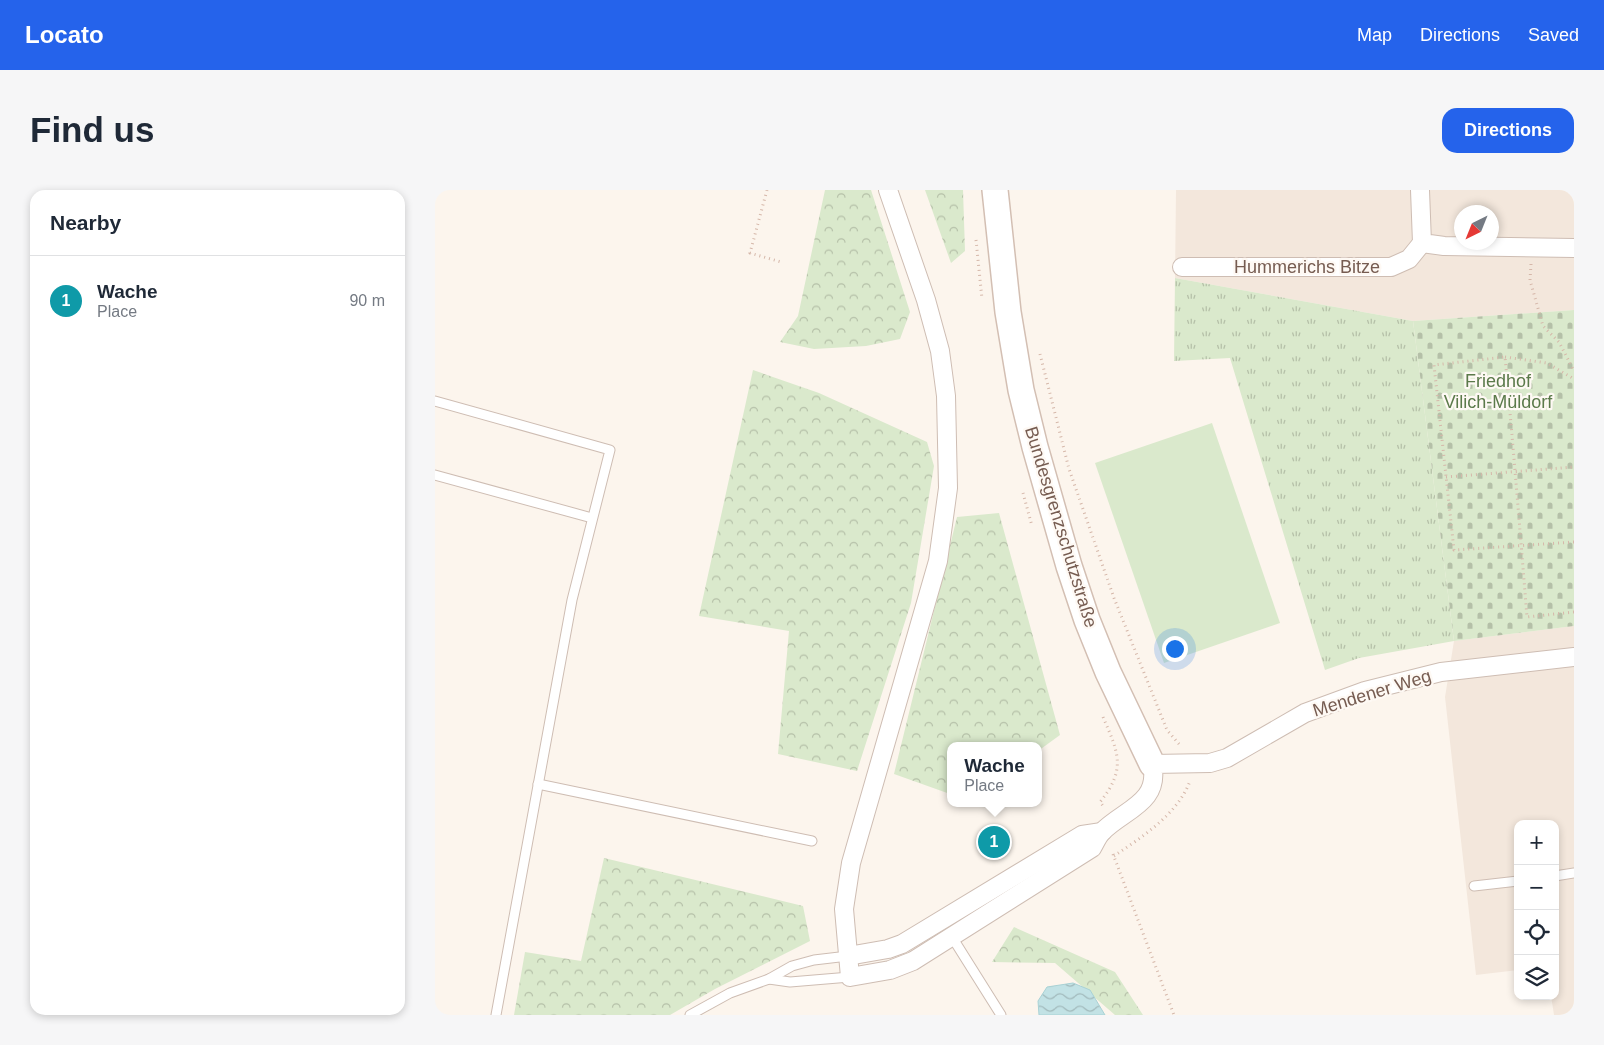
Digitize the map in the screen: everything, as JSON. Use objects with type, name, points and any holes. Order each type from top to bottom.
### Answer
[{"type":"street","points":[[888,190],[926,300],[940,351],[946,396],[948,488],[938,561],[851,863],[845,909],[850,978],[890,970],[913,961],[1093,848],[1102,832]]},
{"type":"street","name":"Bundesgrenzschutzstraße","points":[[995,190],[1008,312],[1021,390],[1035,447],[1069,566],[1087,620],[1108,672],[1152,764]]},
{"type":"street","points":[[1420,190],[1422,243],[1444,246],[1574,248]]},
{"type":"street","name":"Hummerichs Bitze","points":[[1182,267],[1391,267],[1409,259],[1422,243]]},
{"type":"street","name":"Mendener Weg","points":[[1152,764],[1210,764],[1227,758],[1305,713],[1365,691],[1441,672],[1574,657]]},
{"type":"street","points":[[848,956],[888,949],[902,944],[1081,835],[1102,832],[1127,815],[1147,793],[1153,781],[1152,764]]},
{"type":"street","points":[[974,900],[983,917]]},
{"type":"lane","points":[[435,402],[610,450],[572,600],[496,1015]]},
{"type":"lane","points":[[435,475],[592,518]]},
{"type":"lane","points":[[538,784],[812,841]]},
{"type":"lane","points":[[1559,875],[1574,873]]},
{"type":"lane","points":[[1474,886],[1514,881]]},
{"type":"lane","points":[[952,937],[1001,1015]]},
{"type":"lane","points":[[689,1015],[730,993],[769,979],[793,966],[814,960],[848,956]]},
{"type":"lane","points":[[769,979],[790,982],[850,978]]},
{"type":"path","points":[[767,190],[750,253],[781,262]]},
{"type":"path","points":[[1532,247],[1530,280],[1539,316],[1543,326],[1559,342],[1574,371]]},
{"type":"path","points":[[1038,347],[1069,469],[1114,598],[1167,730],[1182,747],[1192,750],[1194,764],[1189,784],[1170,812],[1143,836],[1114,856],[1174,1015]]},
{"type":"path","points":[[1574,379],[1547,363],[1505,357],[1434,365],[1454,550],[1574,542]]},
{"type":"path","points":[[1505,357],[1527,617],[1574,612]]},
{"type":"path","points":[[1446,477],[1574,467]]},
{"type":"shaded area","points":[[1176,190],[1574,190],[1574,310],[1413,321],[1175,278]]},
{"type":"shaded area","points":[[1574,626],[1574,1015],[1554,1015],[1552,1000],[1559,1000],[1559,820],[1514,820],[1514,970],[1476,975],[1445,697],[1454,641]]},
{"type":"green space","points":[[825,190],[871,190],[910,312],[900,339],[866,346],[814,349],[780,342],[798,316]]},
{"type":"green space","points":[[925,190],[963,190],[965,251],[951,263]]},
{"type":"green space","points":[[1175,278],[1413,321],[1454,641],[1359,658],[1325,670],[1230,358],[1174,361]]},
{"type":"green space","name":"Friedhof Vilich-Müldorf","points":[[1574,310],[1574,626],[1454,641],[1413,321]]},
{"type":"green space","points":[[753,370],[819,393],[927,442],[934,466],[911,603],[857,771],[778,754],[789,631],[699,616]]},
{"type":"green space","points":[[1212,423],[1280,623],[1164,663],[1095,463]]},
{"type":"green space","points":[[999,513],[1060,735],[1042,748],[1042,742],[947,742],[947,793],[894,774],[957,517]]},
{"type":"green space","points":[[604,858],[803,906],[810,941],[715,989],[670,1015],[514,1015],[525,952],[581,961]]},
{"type":"green space","points":[[1014,927],[1115,972],[1143,1015],[1115,1015],[1055,963],[992,962]]},
{"type":"water","points":[[1073,983],[1090,990],[1105,1015],[1039,1015],[1038,1001],[1047,987]]},
{"type":"place","name":"Wache","points":[[994,842]]}]
